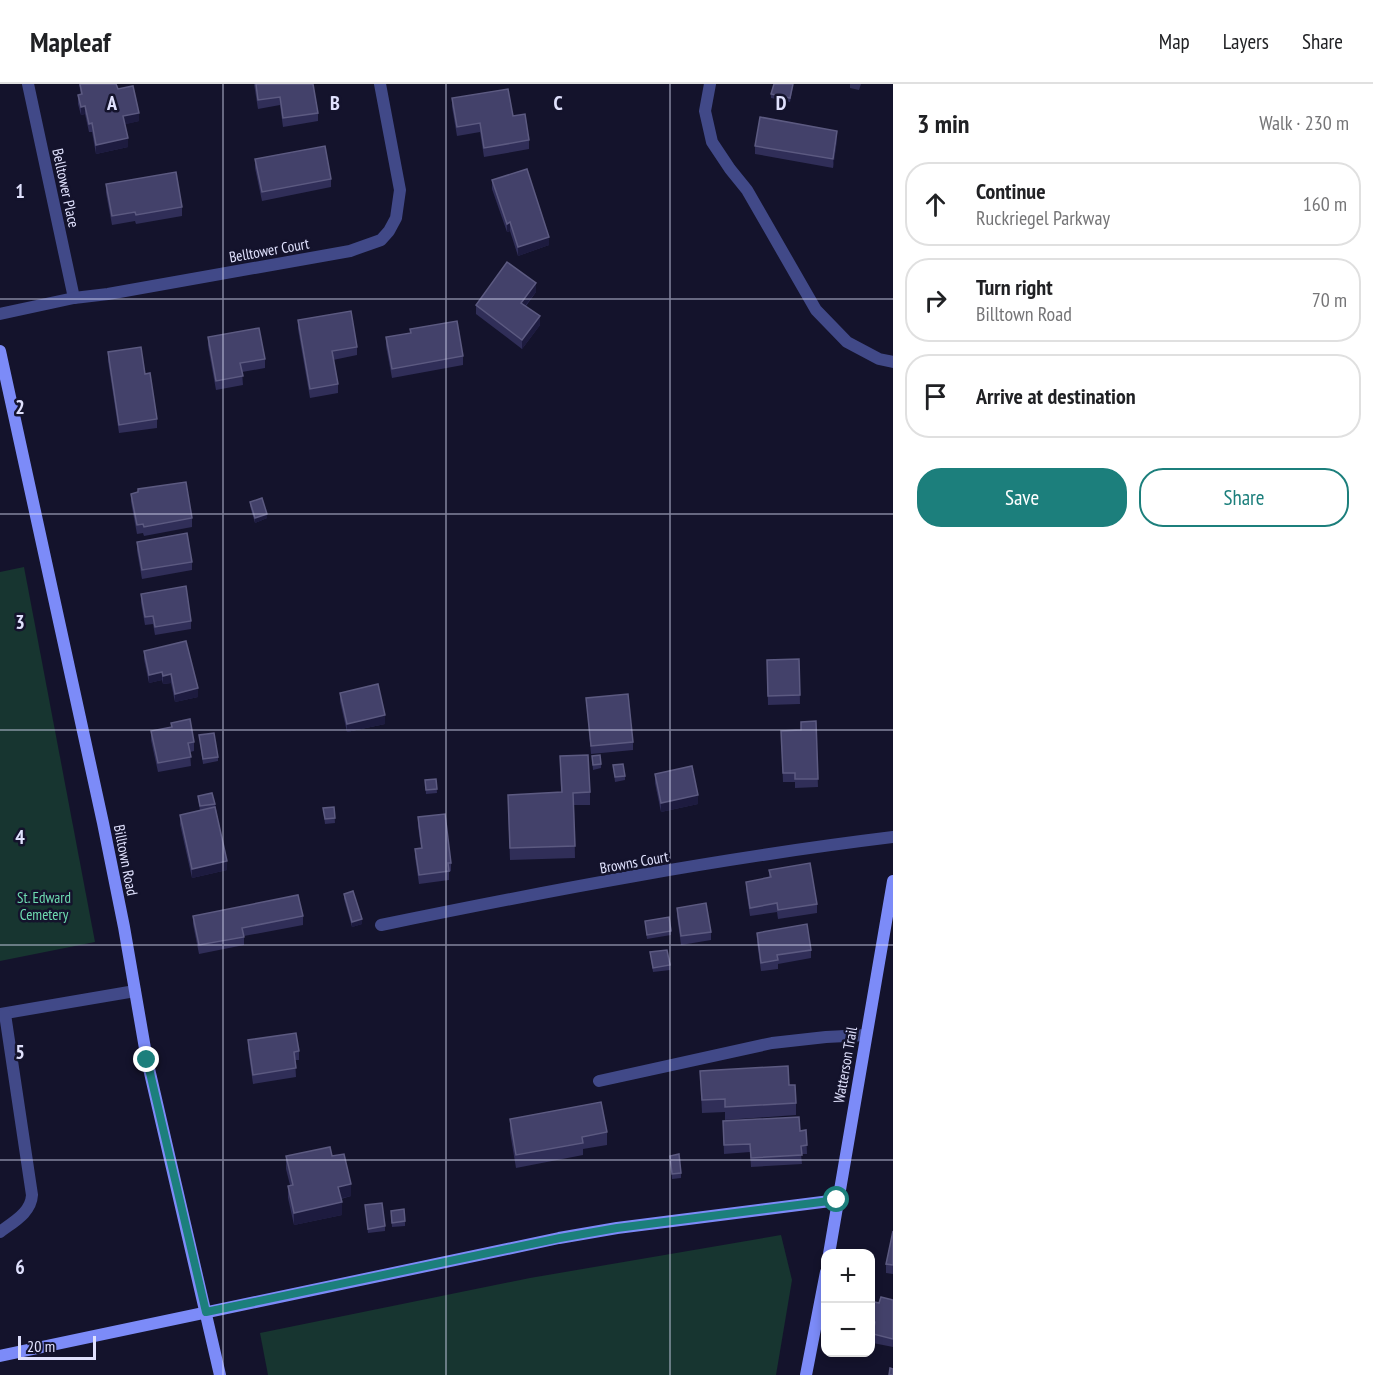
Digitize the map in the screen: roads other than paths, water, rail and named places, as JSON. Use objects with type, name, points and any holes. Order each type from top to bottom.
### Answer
[{"type":"main road","name":"Billtown Road","points":[[0,351],[103,823],[147,1060],[220,1375]]},
{"type":"main road","name":"Watterson Trail","points":[[830,1249],[893,881]]},
{"type":"main road","points":[[0,1356],[560,1238],[617,1228],[837,1200]]},
{"type":"main road","points":[[806,1375],[821,1294]]},
{"type":"street","name":"Belltower Place","points":[[28,84],[74,298]]},
{"type":"street","name":"Belltower Court","points":[[0,314],[74,298],[350,251],[381,240],[396,218],[400,190],[380,84]]},
{"type":"street","points":[[710,84],[705,111],[712,142],[747,190],[816,310],[847,342],[879,359],[893,362]]},
{"type":"street","name":"Browns Court","points":[[381,925],[660,872],[795,849],[893,837]]},
{"type":"street","points":[[0,1232],[27,1211],[32,1203],[3,1014],[135,991]]},
{"type":"street","points":[[599,1081],[772,1043],[866,1035]]},
{"type":"park label","name":"St. Edward Cemetery","points":[[44,906]]}]
